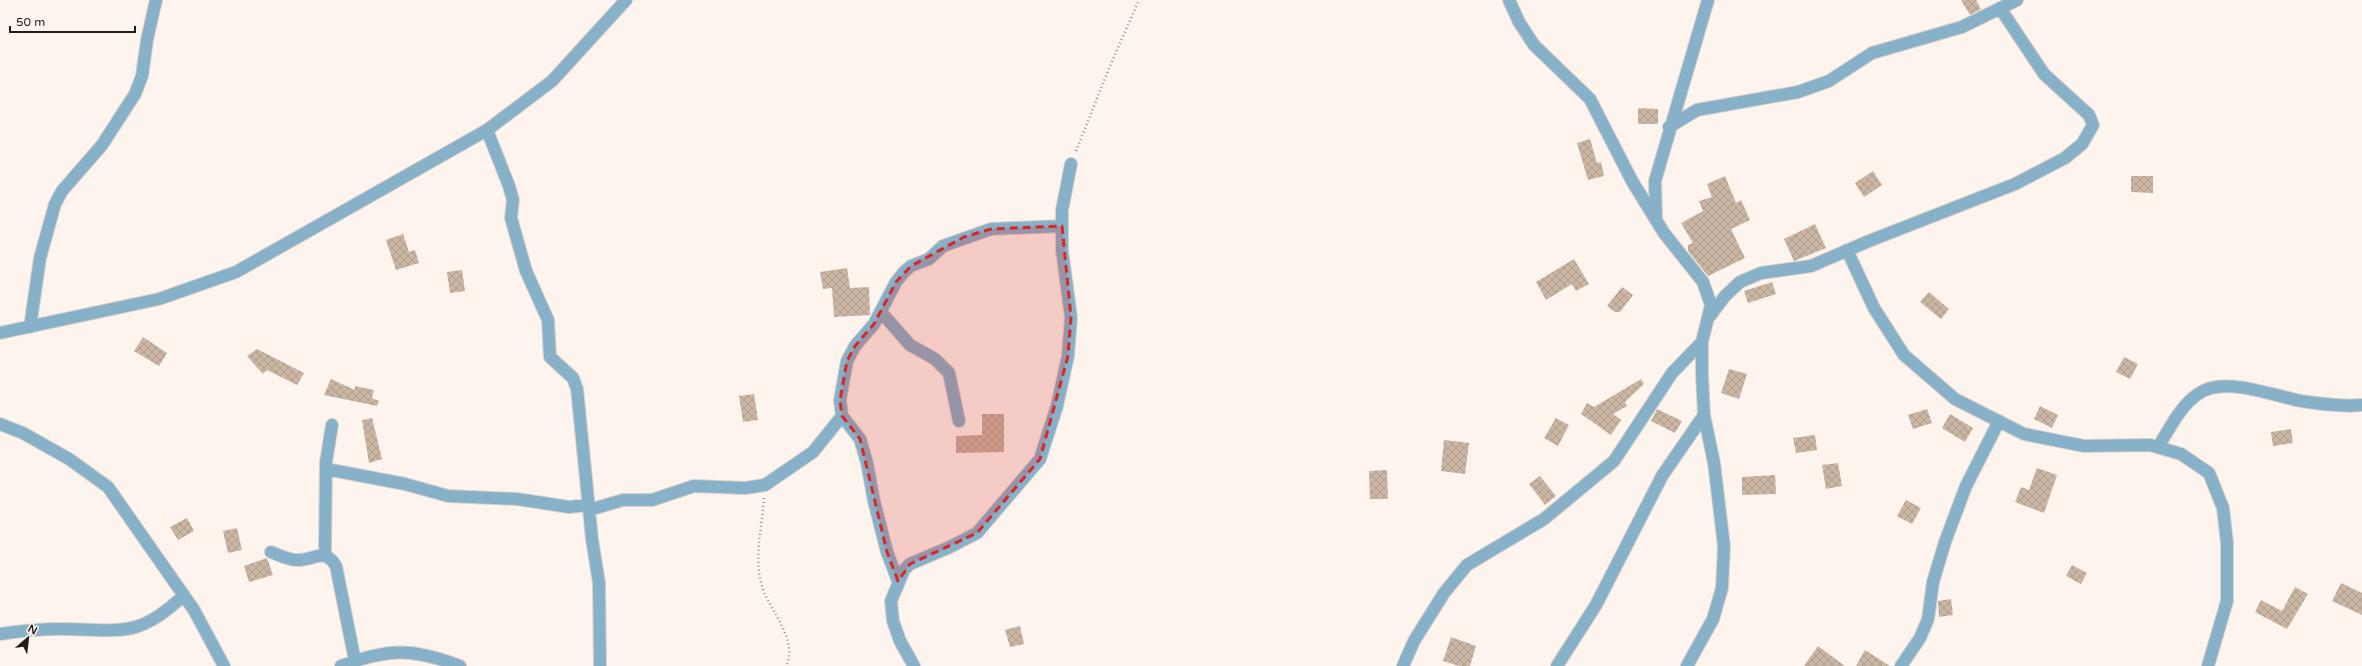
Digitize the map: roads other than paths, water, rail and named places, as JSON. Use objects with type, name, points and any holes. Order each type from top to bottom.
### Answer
[{"type":"street","points":[[30,327],[40,258],[55,204],[62,191],[102,145],[135,94],[142,76],[146,40],[156,0]]},
{"type":"street","points":[[0,333],[160,299],[236,272],[487,130],[552,81],[626,0]]},
{"type":"street","points":[[1509,0],[1518,22],[1534,45],[1590,99],[1632,181],[1656,220],[1703,282],[1711,305],[1702,342],[1704,416],[1714,463],[1724,546],[1722,588],[1713,620],[1687,666]]},
{"type":"street","points":[[1656,220],[1655,181],[1669,127],[1708,0]]},
{"type":"street","points":[[1669,127],[1697,110],[1767,99],[1798,92],[1829,81],[1872,53],[1962,27],[2017,0]]},
{"type":"street","points":[[1709,317],[1725,296],[1740,282],[1762,273],[1812,266],[1847,250],[2015,184],[2065,158],[2082,144],[2090,133],[2093,125],[2089,115],[2044,74],[2000,8]]},
{"type":"street","points":[[487,130],[509,186],[512,200],[511,218],[526,271],[548,320],[550,358],[573,378],[577,389],[589,508],[599,583],[600,666]]},
{"type":"street","points":[[914,666],[900,641],[893,621],[892,601],[898,581],[904,570],[910,564],[950,547],[976,533],[1040,459],[1057,406],[1068,356],[1071,317],[1062,250],[1062,210],[1071,164]]},
{"type":"street","points":[[898,581],[887,552],[874,501],[867,463],[860,439],[842,416],[840,400],[848,361],[855,346],[874,324],[896,282],[911,266],[929,259],[943,246],[991,229],[1062,226]]},
{"type":"street","points":[[1847,250],[1874,308],[1904,355],[1955,399],[2024,434],[2084,446],[2150,445],[2181,454],[2209,472],[2223,508],[2227,543],[2226,601],[2208,666]]},
{"type":"street","points":[[881,312],[910,345],[935,359],[949,373],[958,421]]},
{"type":"street","points":[[1403,666],[1414,641],[1444,593],[1467,565],[1544,519],[1614,461],[1672,373],[1702,342]]},
{"type":"street","points":[[2158,447],[2189,403],[2198,393],[2216,386],[2239,387],[2301,401],[2348,407],[2362,406]]},
{"type":"street","points":[[326,469],[405,484],[448,496],[516,499],[569,507],[589,508],[623,500],[652,500],[694,486],[745,488],[765,485],[813,452],[842,416]]},
{"type":"street","points":[[1558,666],[1596,605],[1662,476],[1704,416]]},
{"type":"street","points":[[1901,666],[1920,638],[1928,618],[1933,582],[1947,535],[1966,486],[1999,421]]},
{"type":"street","points":[[0,424],[23,433],[50,448],[108,487],[194,610],[224,666]]},
{"type":"street","points":[[325,556],[326,469],[332,425]]},
{"type":"street","points":[[270,552],[297,560],[325,556],[331,558],[336,566],[355,661]]},
{"type":"street","points":[[0,634],[46,629],[102,632],[123,630],[143,625],[163,615],[184,595]]},
{"type":"street","points":[[341,666],[369,656],[394,652],[431,655],[460,666]]}]
